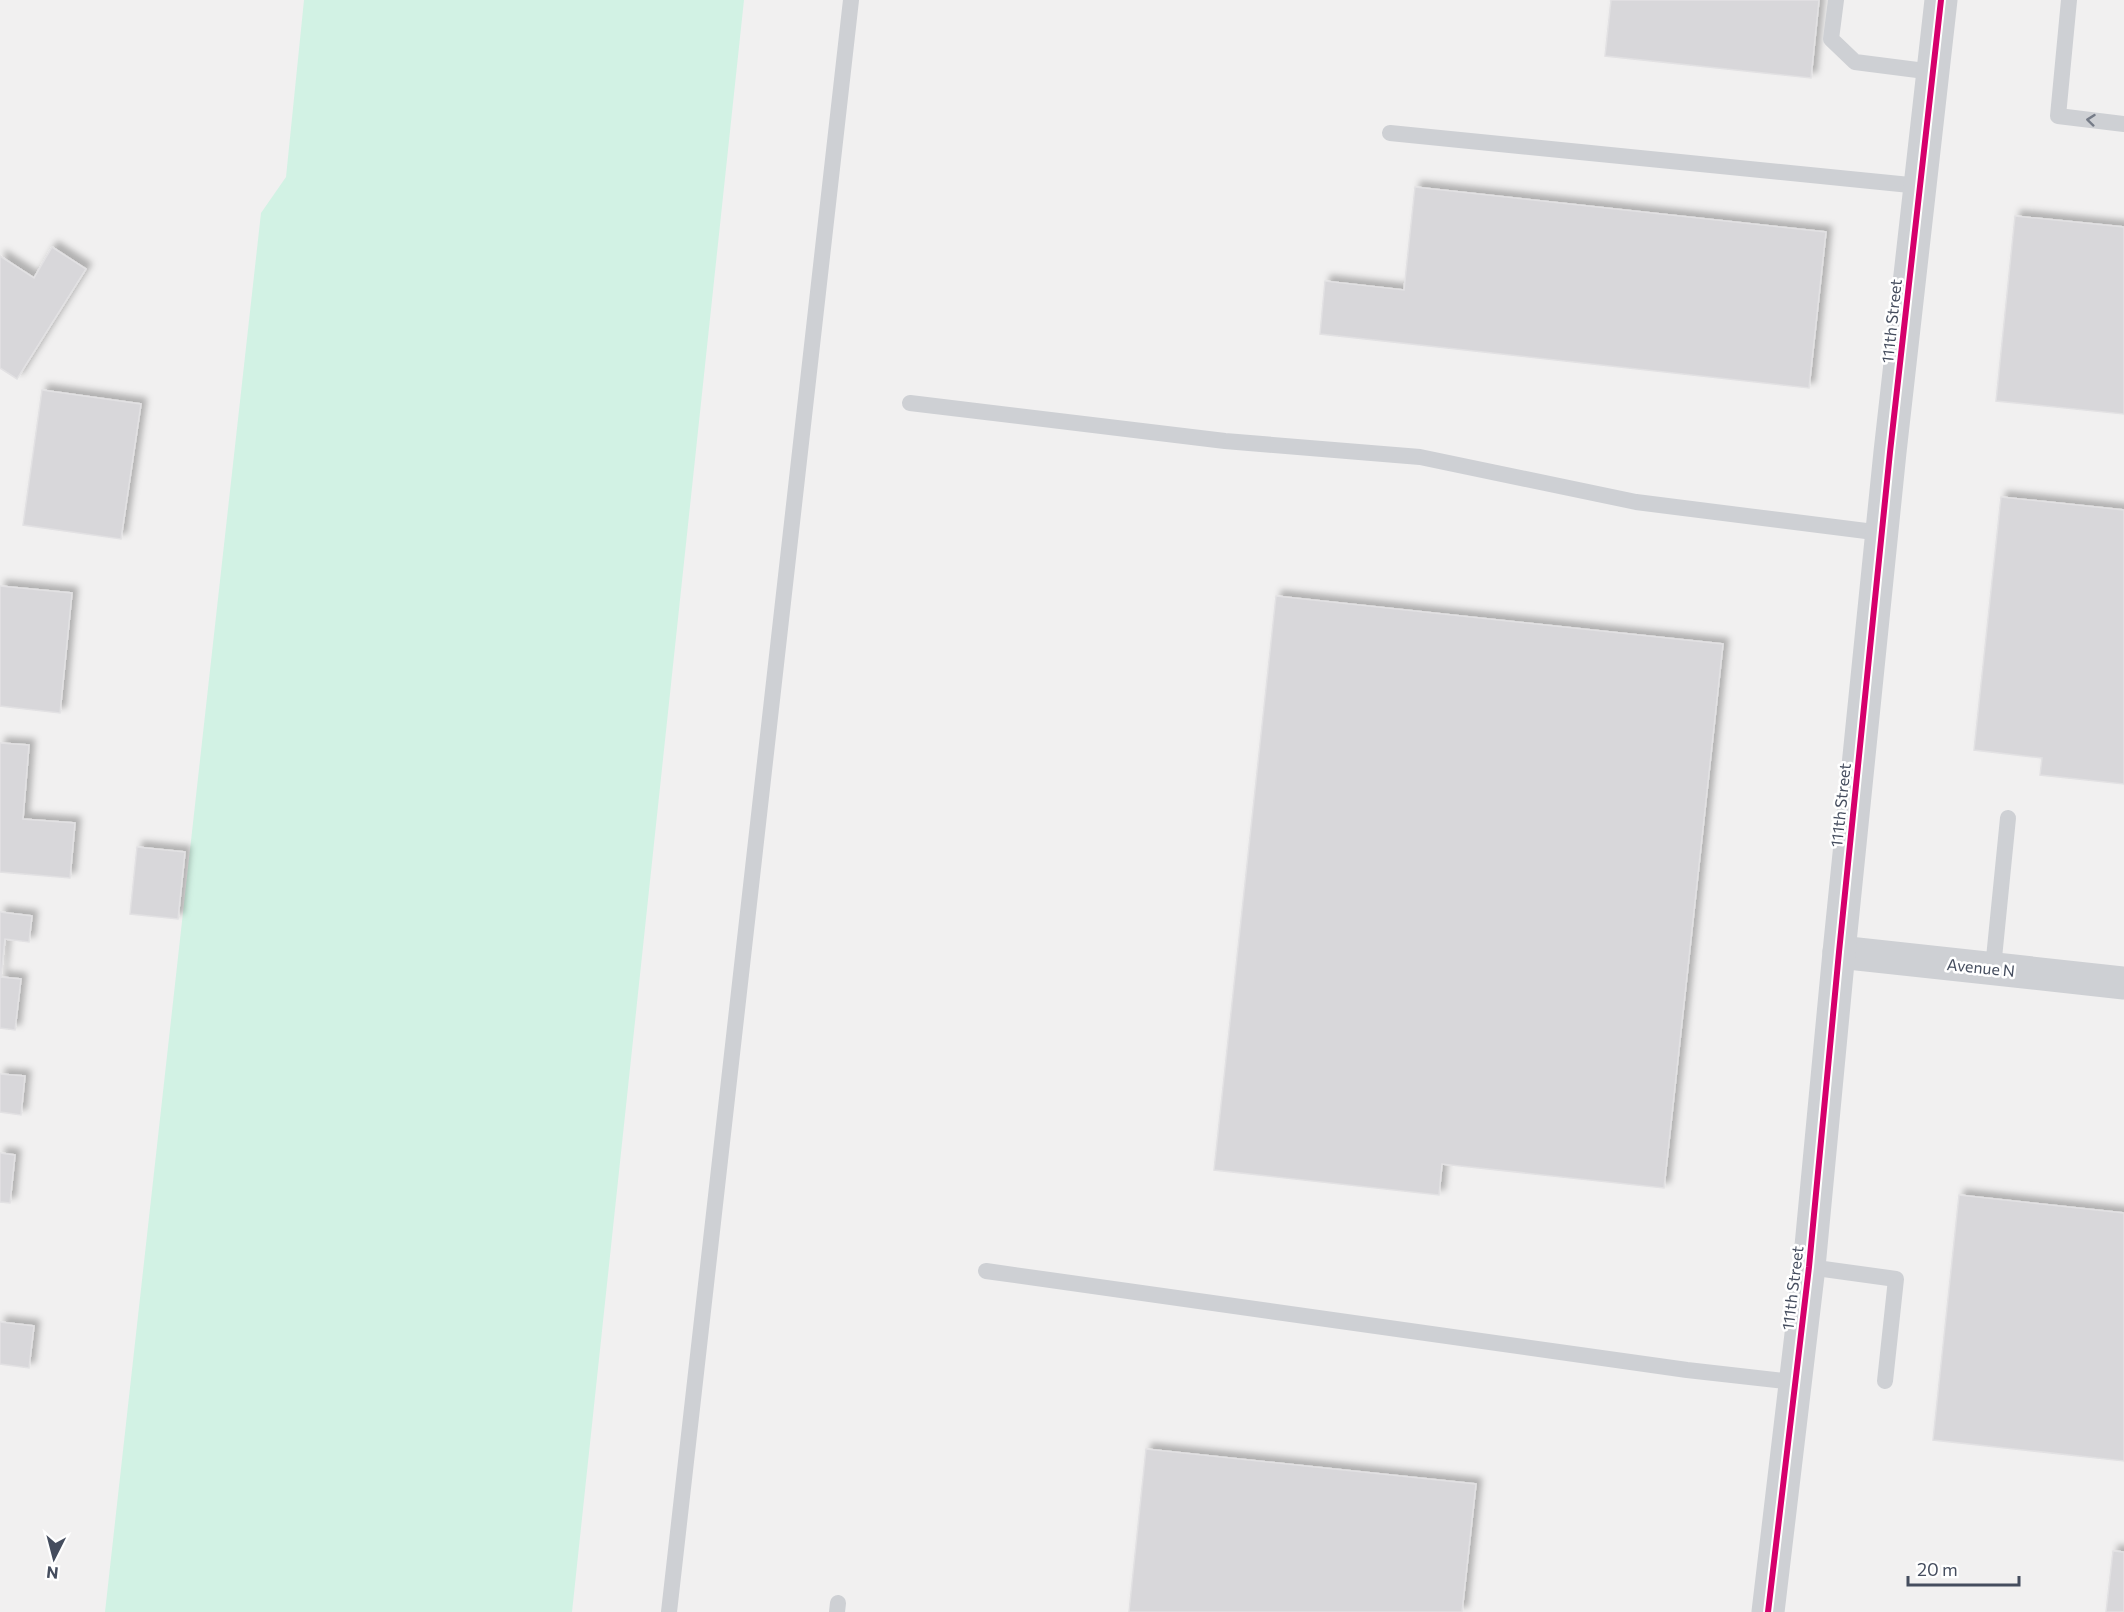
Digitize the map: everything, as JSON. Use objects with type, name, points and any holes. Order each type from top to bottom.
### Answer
[{"type":"street","name":"111th Street","points":[[1767,1612],[1809,1267],[1882,533],[1941,0]]},
{"type":"street","name":"Avenue N","points":[[1839,952],[2124,983]]},
{"type":"lane","points":[[669,1612],[851,0]]},
{"type":"lane","points":[[1836,0],[1831,39],[1855,62],[1933,72]]},
{"type":"lane","points":[[2069,0],[2058,116],[2124,124]]},
{"type":"lane","points":[[1390,133],[1920,186]]},
{"type":"lane","points":[[910,403],[1225,441],[1420,457],[1636,502],[1882,533]]},
{"type":"lane","points":[[1993,968],[2008,818]]},
{"type":"lane","points":[[1809,1267],[1896,1279],[1886,1381]]},
{"type":"lane","points":[[986,1271],[1687,1370],[1794,1382]]},
{"type":"green space","points":[[304,0],[744,0],[572,1612],[105,1612],[261,213],[286,177]]},
{"type":"building","points":[[1611,0],[1819,0],[1811,78],[1605,56]]},
{"type":"building","points":[[1415,187],[1826,232],[1809,388],[1320,334],[1325,281],[1404,290]]},
{"type":"building","points":[[2015,216],[2124,227],[2124,414],[1996,401]]},
{"type":"building","points":[[52,247],[86,269],[17,379],[0,368],[0,256],[34,278]]},
{"type":"building","points":[[42,390],[141,404],[121,539],[23,525]]},
{"type":"building","points":[[2001,497],[2124,510],[2124,784],[2040,775],[2042,758],[1974,750]]},
{"type":"building","points":[[0,586],[72,593],[60,713],[0,706]]},
{"type":"building","points":[[1276,596],[1723,644],[1664,1188],[1442,1164],[1439,1195],[1214,1170]]},
{"type":"building","points":[[0,743],[29,745],[23,819],[75,823],[70,878],[0,872]]},
{"type":"building","points":[[137,847],[185,852],[178,919],[130,914]]},
{"type":"building","points":[[0,912],[32,916],[29,942],[5,939],[1,977],[21,979],[15,1030],[0,1028]]},
{"type":"building","points":[[0,1074],[25,1076],[21,1115],[0,1112]]},
{"type":"building","points":[[0,1153],[15,1155],[10,1203],[0,1202]]},
{"type":"building","points":[[1959,1195],[2124,1213],[2124,1461],[1933,1440]]},
{"type":"building","points":[[0,1322],[34,1326],[29,1368],[0,1364]]},
{"type":"building","points":[[1146,1449],[1476,1484],[1462,1612],[1129,1612]]},
{"type":"building","points":[[2113,1551],[2124,1552],[2124,1612],[2106,1612]]},
{"type":"cycle path","points":[[1768,1612],[1809,1267],[1890,452],[1941,0]]}]
